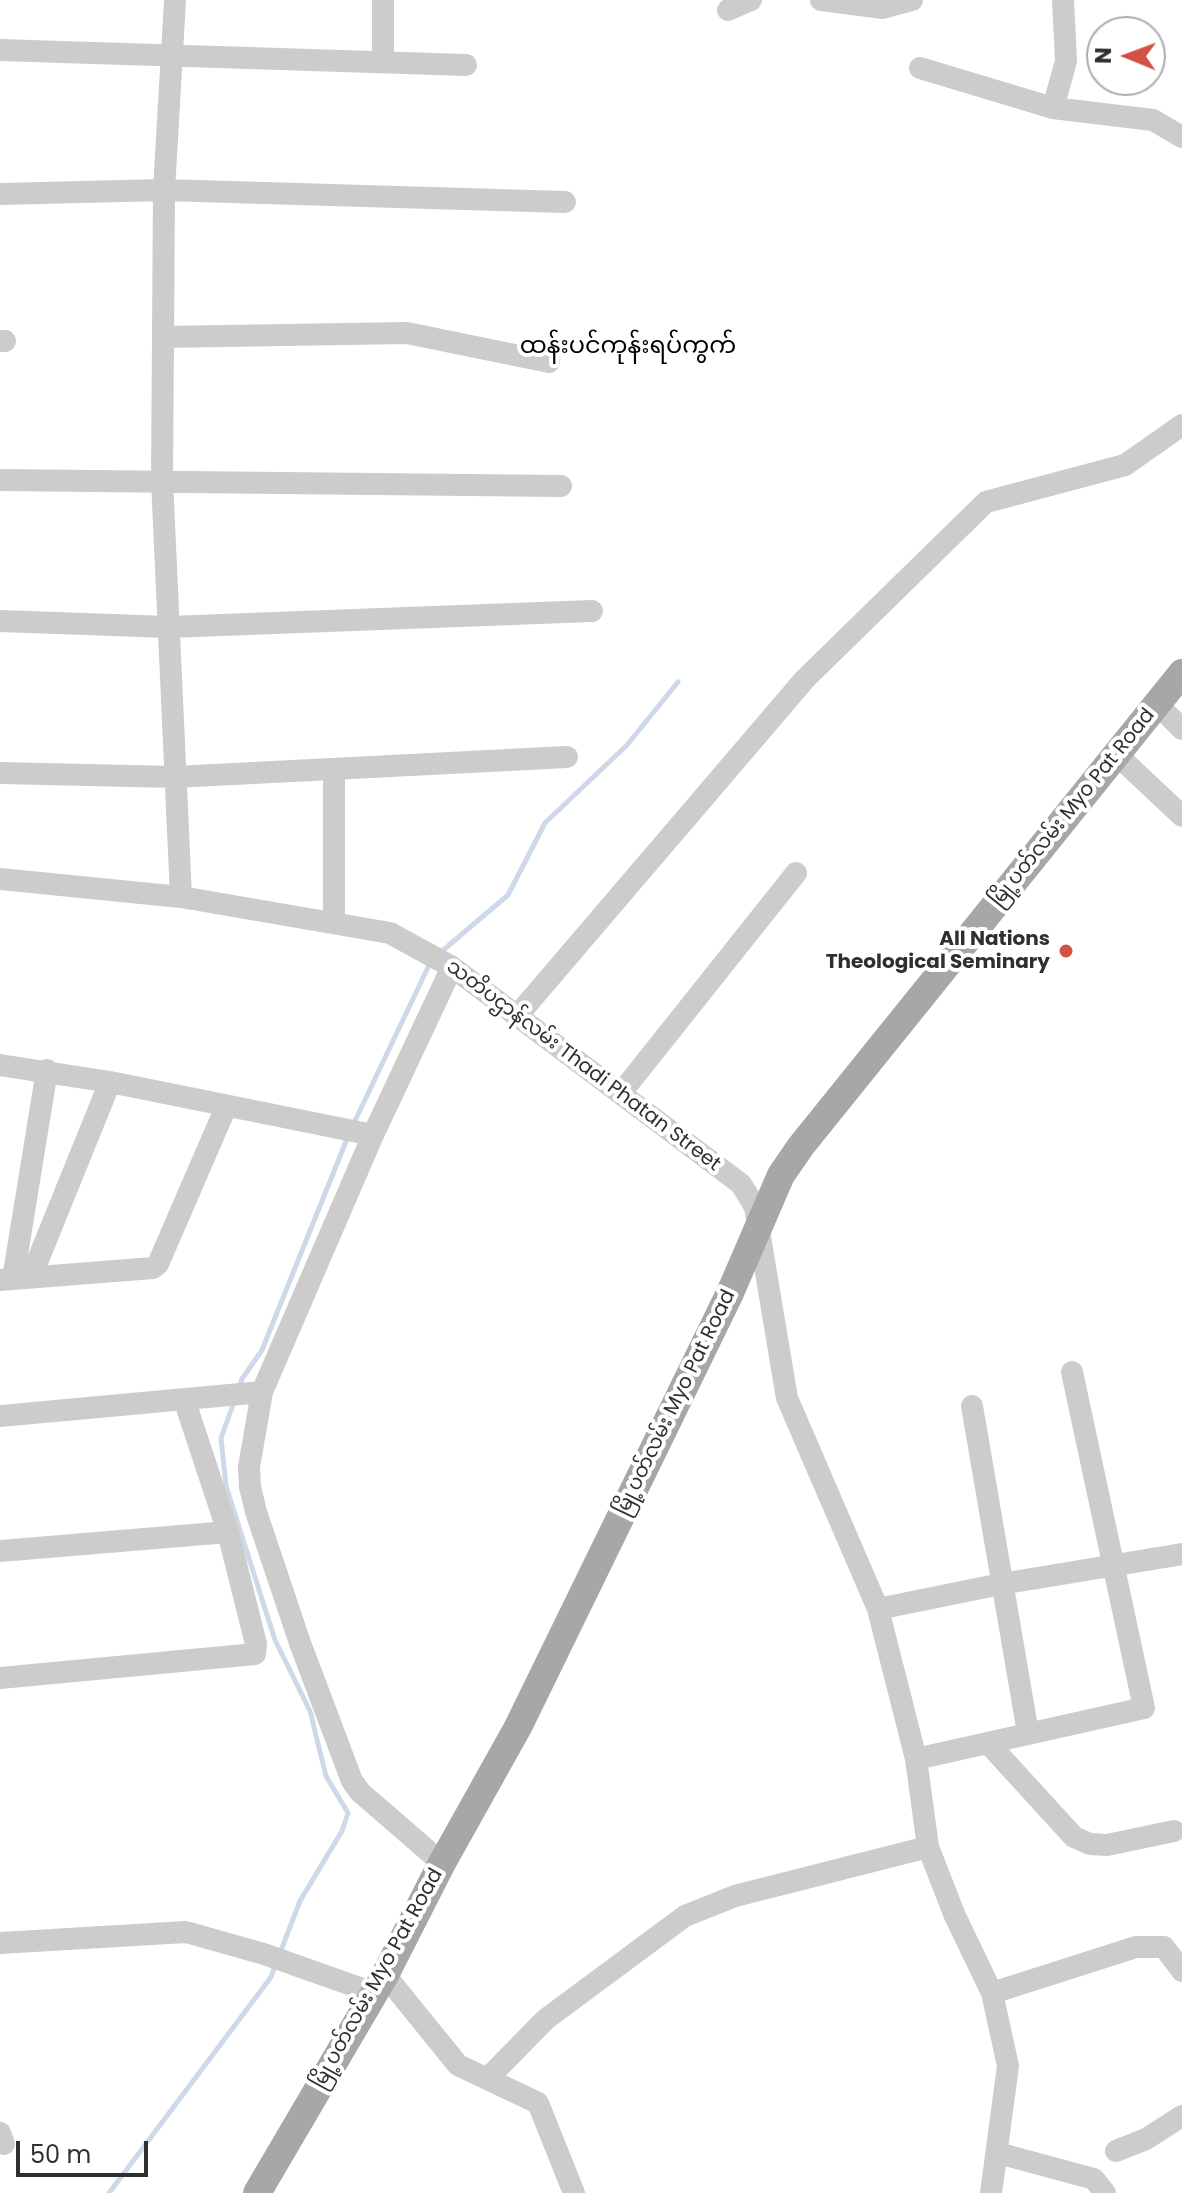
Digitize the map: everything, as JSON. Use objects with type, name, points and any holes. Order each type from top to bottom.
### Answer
[{"type":"main road","name":"မြို့ပတ်လမ်း Myo Pat Road","points":[[257,2193],[380,1984],[442,1863],[518,1727],[730,1293],[781,1175],[801,1146],[1182,673]]},
{"type":"street","points":[[175,0],[164,190],[162,480],[181,897]]},
{"type":"street","points":[[383,0],[383,62]]},
{"type":"street","points":[[728,10],[751,0]]},
{"type":"street","points":[[821,0],[883,8],[912,0]]},
{"type":"street","points":[[1053,108],[1066,61],[1063,0]]},
{"type":"street","points":[[0,50],[466,65]]},
{"type":"street","points":[[920,68],[1053,108],[1153,120],[1182,137]]},
{"type":"street","points":[[0,194],[164,190],[565,202]]},
{"type":"street","points":[[163,337],[407,333],[549,362]]},
{"type":"street","points":[[517,1016],[805,679],[986,502],[1125,465],[1182,425]]},
{"type":"street","points":[[0,480],[561,486]]},
{"type":"street","points":[[0,621],[169,627],[592,611]]},
{"type":"street","points":[[1157,704],[1182,729]]},
{"type":"street","points":[[1115,753],[1182,816]]},
{"type":"street","points":[[0,773],[175,777],[567,757]]},
{"type":"street","points":[[334,769],[334,923]]},
{"type":"street","points":[[621,1093],[796,873]]},
{"type":"street","name":"သတိပဌာန်လမ်း Thadi Phatan Street","points":[[0,879],[181,897],[390,933],[452,967],[741,1184],[755,1207],[787,1398],[878,1609],[916,1759],[928,1847],[955,1916],[992,1993],[1008,2066],[991,2193]]},
{"type":"street","points":[[442,1863],[360,1792],[347,1767],[300,1643],[250,1487],[249,1467],[262,1392],[373,1135],[452,967]]},
{"type":"street","points":[[0,1065],[47,1070],[373,1135]]},
{"type":"street","points":[[15,1279],[47,1070]]},
{"type":"street","points":[[15,1279],[110,1082]]},
{"type":"street","points":[[15,1279],[141,1270],[158,1264],[226,1107]]},
{"type":"street","points":[[916,1759],[1144,1708],[1072,1372]]},
{"type":"street","points":[[0,1416],[262,1392]]},
{"type":"street","points":[[0,1678],[255,1654],[256,1644],[228,1532],[184,1399]]},
{"type":"street","points":[[972,1406],[1028,1733]]},
{"type":"street","points":[[0,1551],[228,1532]]},
{"type":"street","points":[[878,1609],[1001,1584],[1182,1554]]},
{"type":"street","points":[[988,1743],[1074,1837],[1090,1844],[1107,1845],[1174,1831]]},
{"type":"street","points":[[487,2079],[546,2019],[685,1916],[735,1896],[928,1847]]},
{"type":"street","points":[[0,1943],[186,1932],[380,1984],[458,2065],[538,2103],[574,2193]]},
{"type":"street","points":[[992,1993],[1136,1947],[1173,1945],[1182,1971]]},
{"type":"street","points":[[1116,2151],[1146,2139],[1182,2116]]},
{"type":"street","points":[[998,2153],[1094,2179],[1105,2193]]},
{"type":"waterway","points":[[441,952],[508,895],[545,823],[627,745],[678,682]]},
{"type":"waterway","points":[[353,1125],[431,961]]},
{"type":"waterway","points":[[239,1388],[262,1350],[349,1134]]},
{"type":"waterway","points":[[234,1402],[221,1438],[226,1486],[275,1640],[310,1711],[326,1776],[348,1813],[342,1831],[300,1901],[280,1953]]},
{"type":"waterway","points":[[109,2193],[271,1977],[275,1966]]},
{"type":"place","name":"All Nations Theological Seminary","points":[[1066,951]]},
{"type":"district","name":"ထန်းပင်ကုန်းရပ်ကွက်","points":[[628,347]]}]
